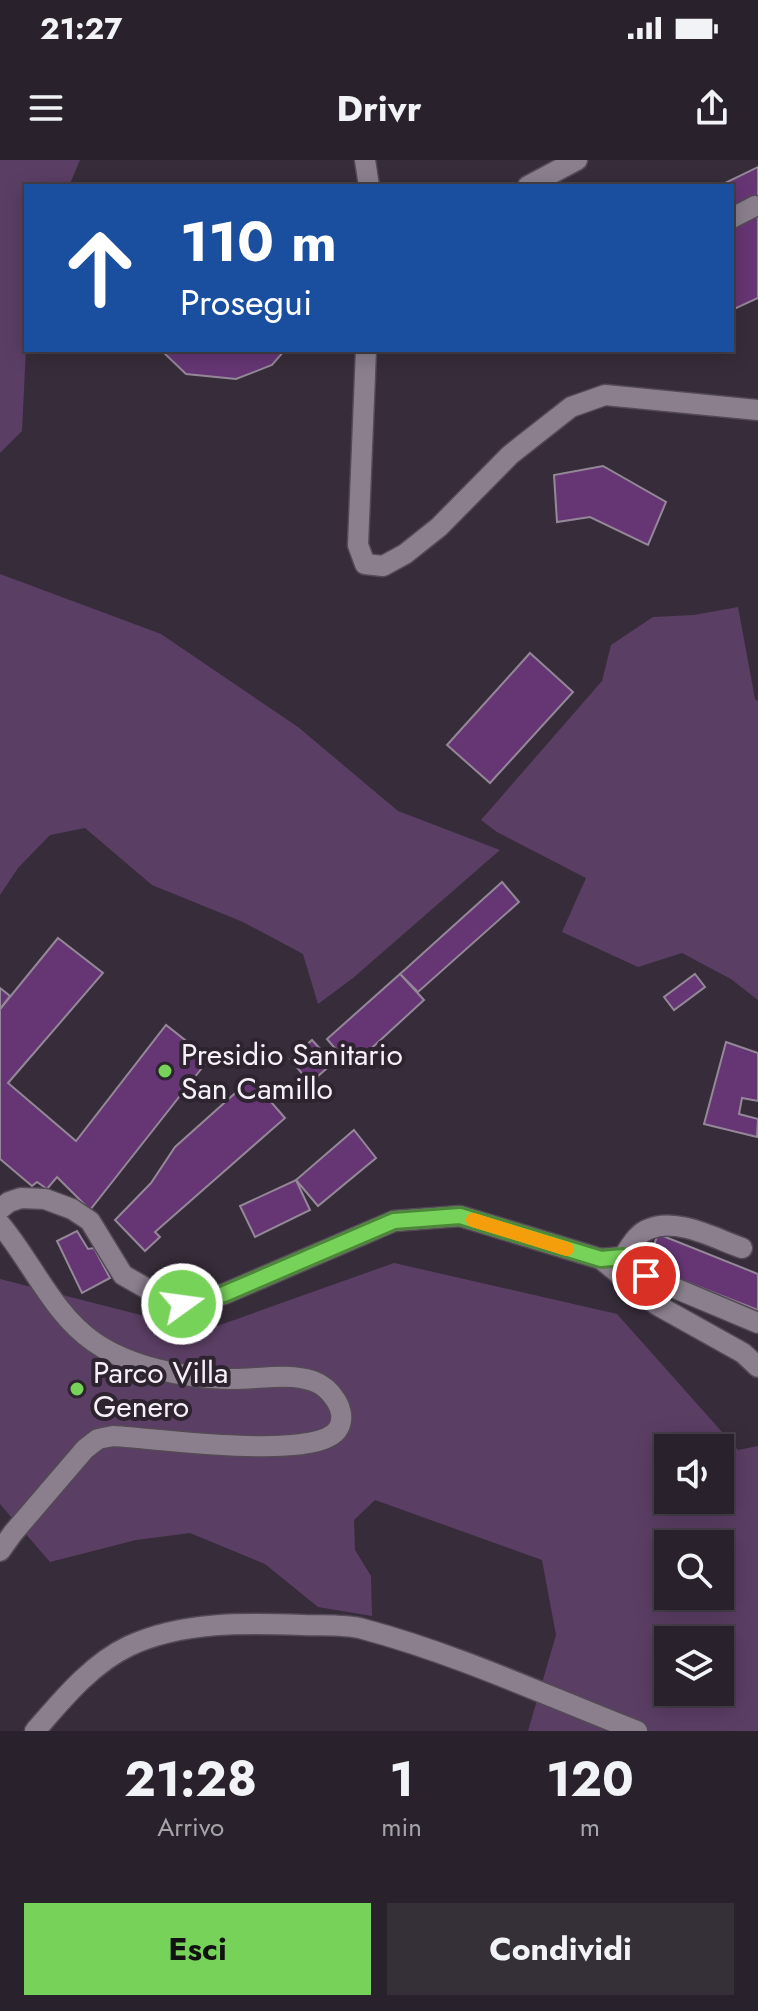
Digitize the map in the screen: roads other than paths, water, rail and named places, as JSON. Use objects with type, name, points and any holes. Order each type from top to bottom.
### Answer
[{"type":"street","points":[[365,160],[369,184]]},
{"type":"street","points":[[532,184],[577,160]]},
{"type":"street","points":[[734,217],[755,206]]},
{"type":"street","points":[[366,352],[358,545],[365,564],[383,566],[405,554],[439,527],[510,455],[571,407],[605,395],[758,410]]},
{"type":"street","points":[[0,1209],[21,1198],[45,1199],[72,1209],[90,1221],[123,1275],[160,1296],[182,1304],[224,1294],[394,1221],[460,1216],[601,1259],[623,1257],[646,1276],[758,1323]]},
{"type":"street","points":[[0,1224],[19,1246],[56,1304],[94,1342],[123,1358],[187,1374],[227,1379],[297,1377],[317,1382],[341,1408],[341,1425],[332,1437],[317,1443],[265,1447],[113,1436],[98,1439],[85,1449],[0,1551]]},
{"type":"street","points":[[623,1257],[635,1239],[649,1228],[678,1226],[742,1248]]},
{"type":"street","points":[[601,1259],[657,1305],[743,1353],[758,1367]]},
{"type":"street","points":[[35,1731],[67,1695],[102,1663],[127,1647],[189,1628],[249,1624],[360,1628],[452,1658],[637,1731]]},
{"type":"place","name":"Presidio Sanitario San Camillo","points":[[165,1071]]},
{"type":"place","name":"Parco Villa Genero","points":[[77,1389]]}]
